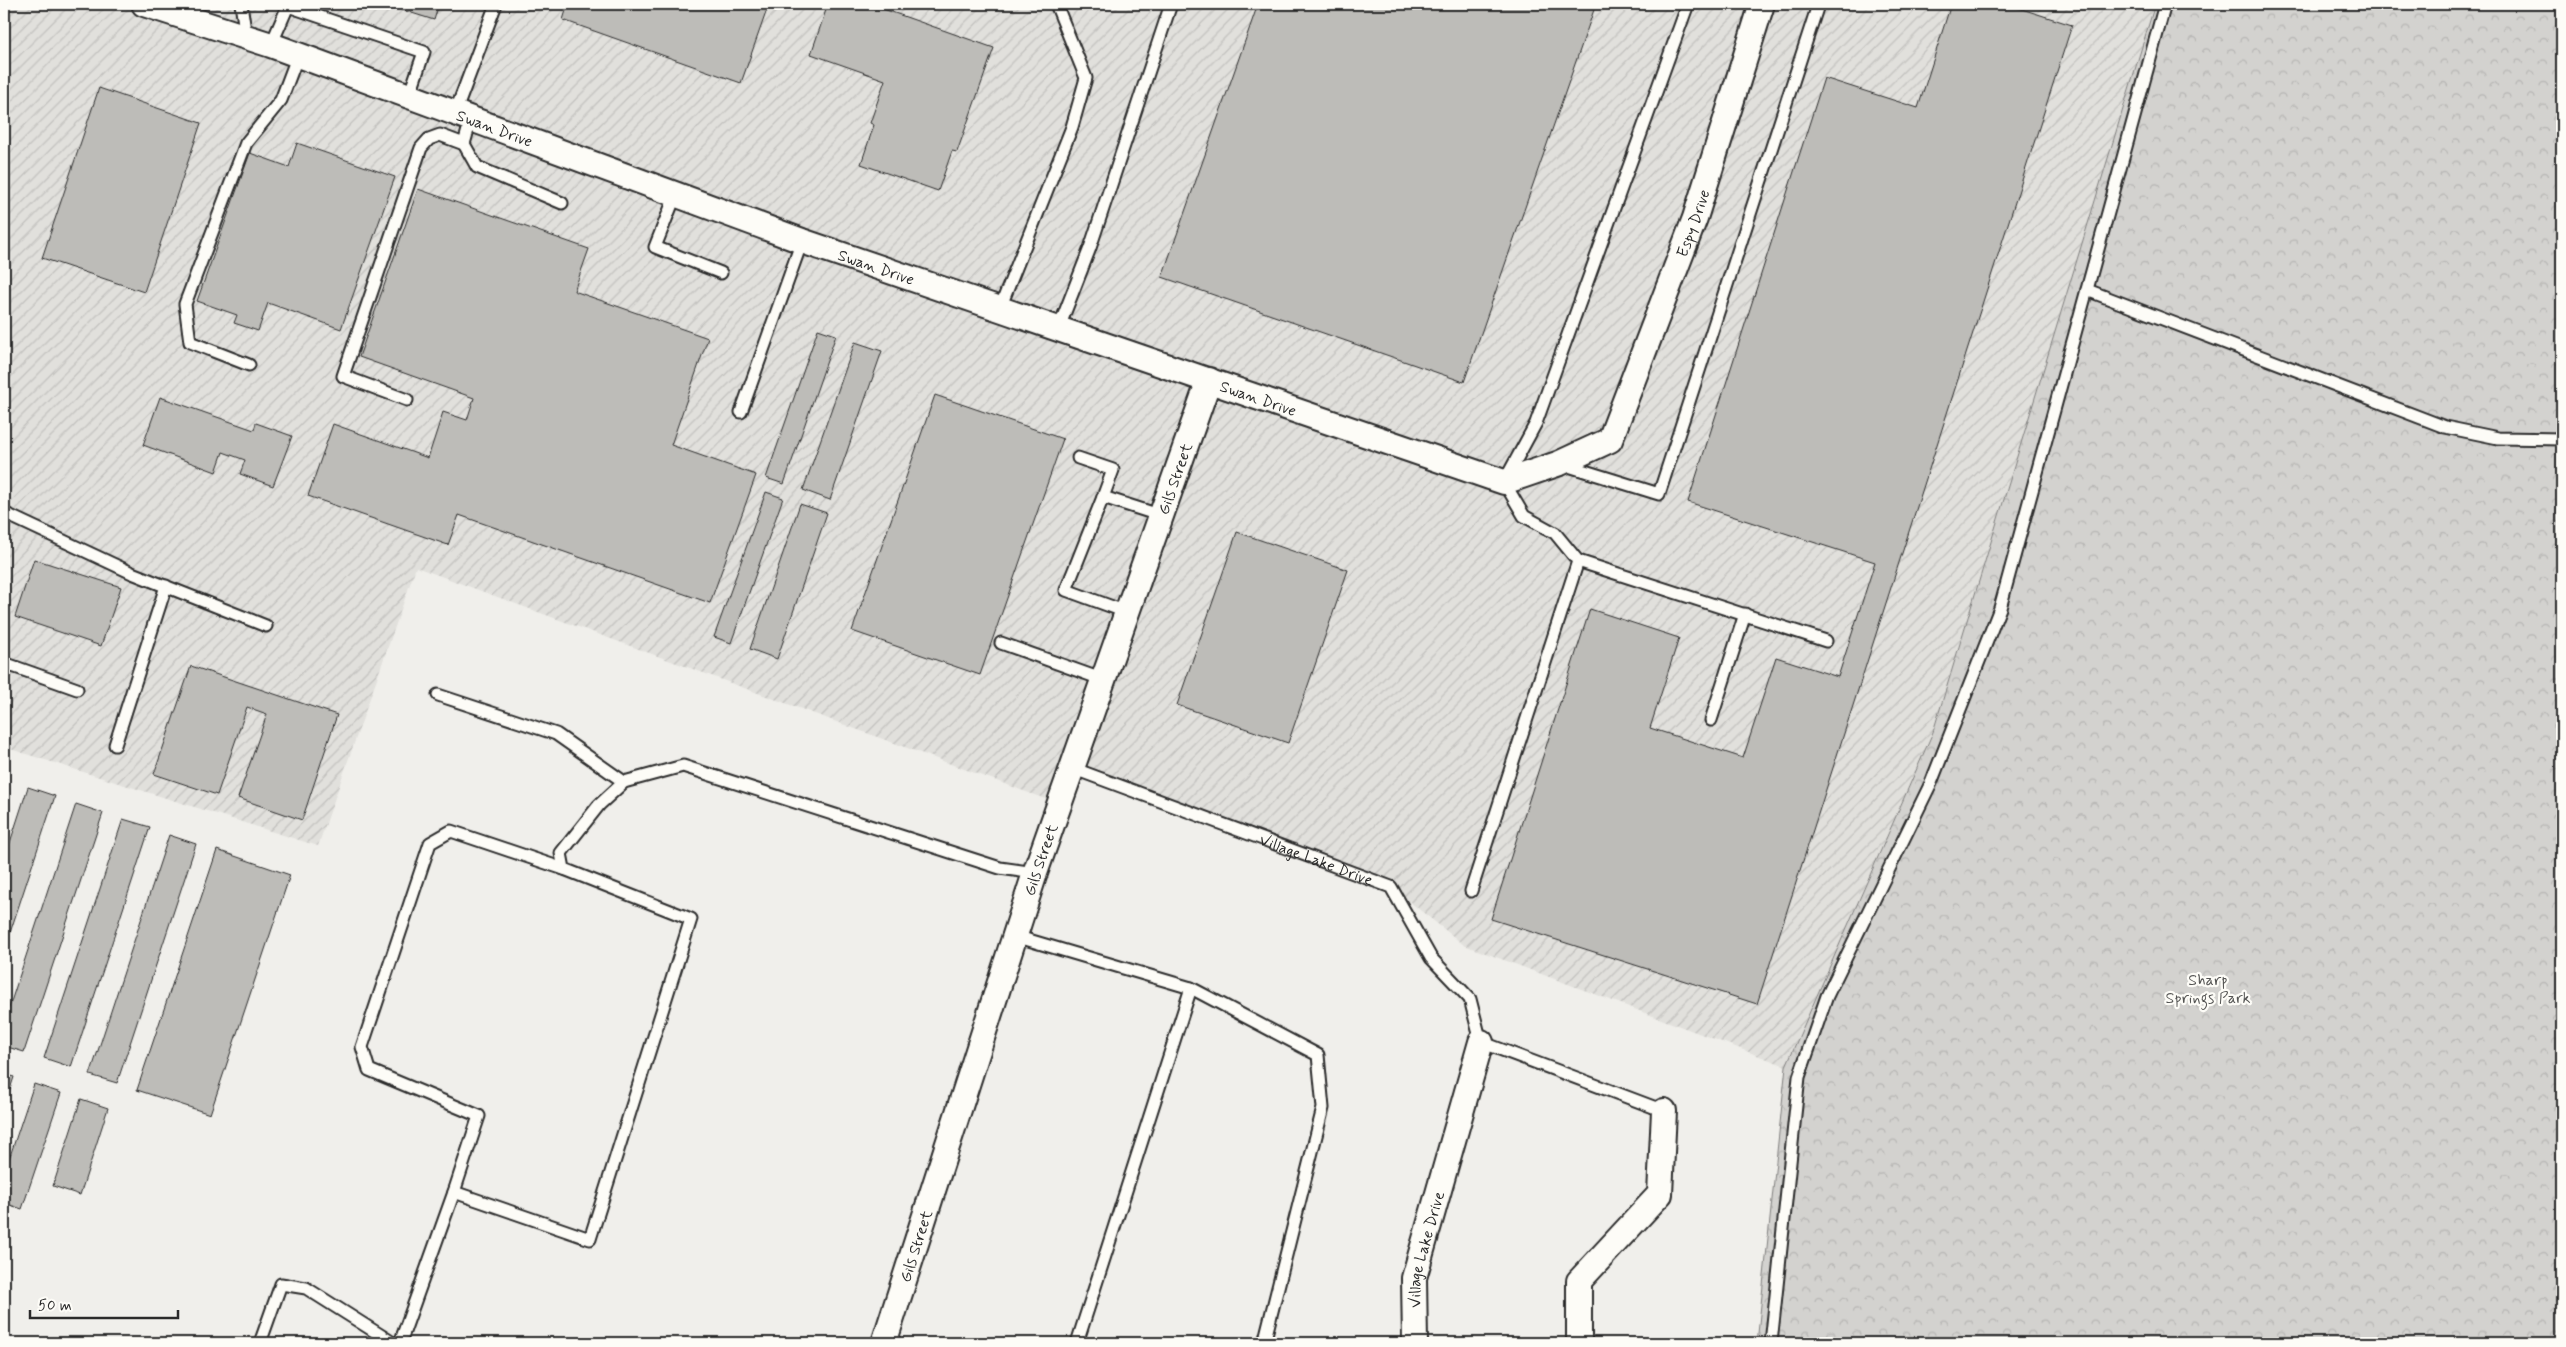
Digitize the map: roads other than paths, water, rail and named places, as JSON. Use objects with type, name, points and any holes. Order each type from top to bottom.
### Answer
[{"type":"street","name":"Swan Drive","points":[[144,4],[271,45],[802,240],[1000,308],[1058,330],[1209,380],[1411,452],[1504,482]]},
{"type":"street","name":"Espy Drive","points":[[1560,463],[1610,440],[1694,218],[1762,4]]},
{"type":"street","name":"Gils Street","points":[[884,1343],[1035,873],[1129,613],[1209,380]]},
{"type":"street","points":[[1504,482],[1560,463]]},
{"type":"street","name":"Village Lake Drive","points":[[1415,1343],[1414,1278],[1481,1042]]},
{"type":"street","points":[[1579,1343],[1578,1281],[1660,1194],[1664,1111]]},
{"type":"lane","points":[[242,4],[246,37]]},
{"type":"lane","points":[[496,4],[463,116],[464,144],[477,167],[562,203]]},
{"type":"lane","points":[[1000,308],[1072,127],[1086,78],[1056,4]]},
{"type":"lane","points":[[1058,330],[1090,248],[1171,4]]},
{"type":"lane","points":[[1688,4],[1536,423],[1504,482],[1524,516],[1555,533],[1578,560],[1826,641]]},
{"type":"lane","points":[[1560,463],[1659,494],[1818,5],[1812,4]]},
{"type":"lane","points":[[1770,1343],[1799,1077],[1827,996],[1931,783],[2000,608],[2166,4]]},
{"type":"lane","points":[[271,45],[288,5],[424,52],[410,96]]},
{"type":"lane","points":[[249,365],[190,342],[185,304],[246,143],[281,100],[298,55]]},
{"type":"lane","points":[[407,400],[343,376],[421,148],[429,139],[440,135],[464,144]]},
{"type":"lane","points":[[676,194],[655,247],[721,273]]},
{"type":"lane","points":[[741,412],[802,240]]},
{"type":"lane","points":[[2087,290],[2445,427],[2498,438],[2562,439]]},
{"type":"lane","points":[[1078,458],[1113,470],[1066,590],[1129,613]]},
{"type":"lane","points":[[1103,497],[1162,516]]},
{"type":"lane","points":[[4,513],[132,573],[266,626]]},
{"type":"lane","points":[[1470,891],[1578,560]]},
{"type":"lane","points":[[115,745],[166,586]]},
{"type":"lane","points":[[1711,720],[1745,614]]},
{"type":"lane","points":[[1001,643],[1104,680]]},
{"type":"lane","points":[[4,663],[77,689]]},
{"type":"lane","points":[[438,695],[556,734],[624,782]]},
{"type":"lane","points":[[564,869],[561,853],[599,805],[624,782],[683,766],[1000,868],[1035,873]]},
{"type":"lane","name":"Village Lake Drive","points":[[1072,768],[1391,887],[1431,958],[1470,1000],[1481,1042]]},
{"type":"lane","points":[[400,1343],[479,1116],[369,1070],[362,1047],[430,843],[451,831],[564,869],[692,919],[590,1239],[454,1192]]},
{"type":"lane","points":[[1015,936],[1191,988],[1318,1054],[1323,1108],[1264,1343]]},
{"type":"lane","points":[[1077,1343],[1191,988]]},
{"type":"lane","points":[[1481,1042],[1664,1111]]},
{"type":"lane","points":[[260,1343],[281,1284],[306,1288],[393,1343]]},
{"type":"park label","name":"Sharp Springs Park","points":[[2208,988]]}]
